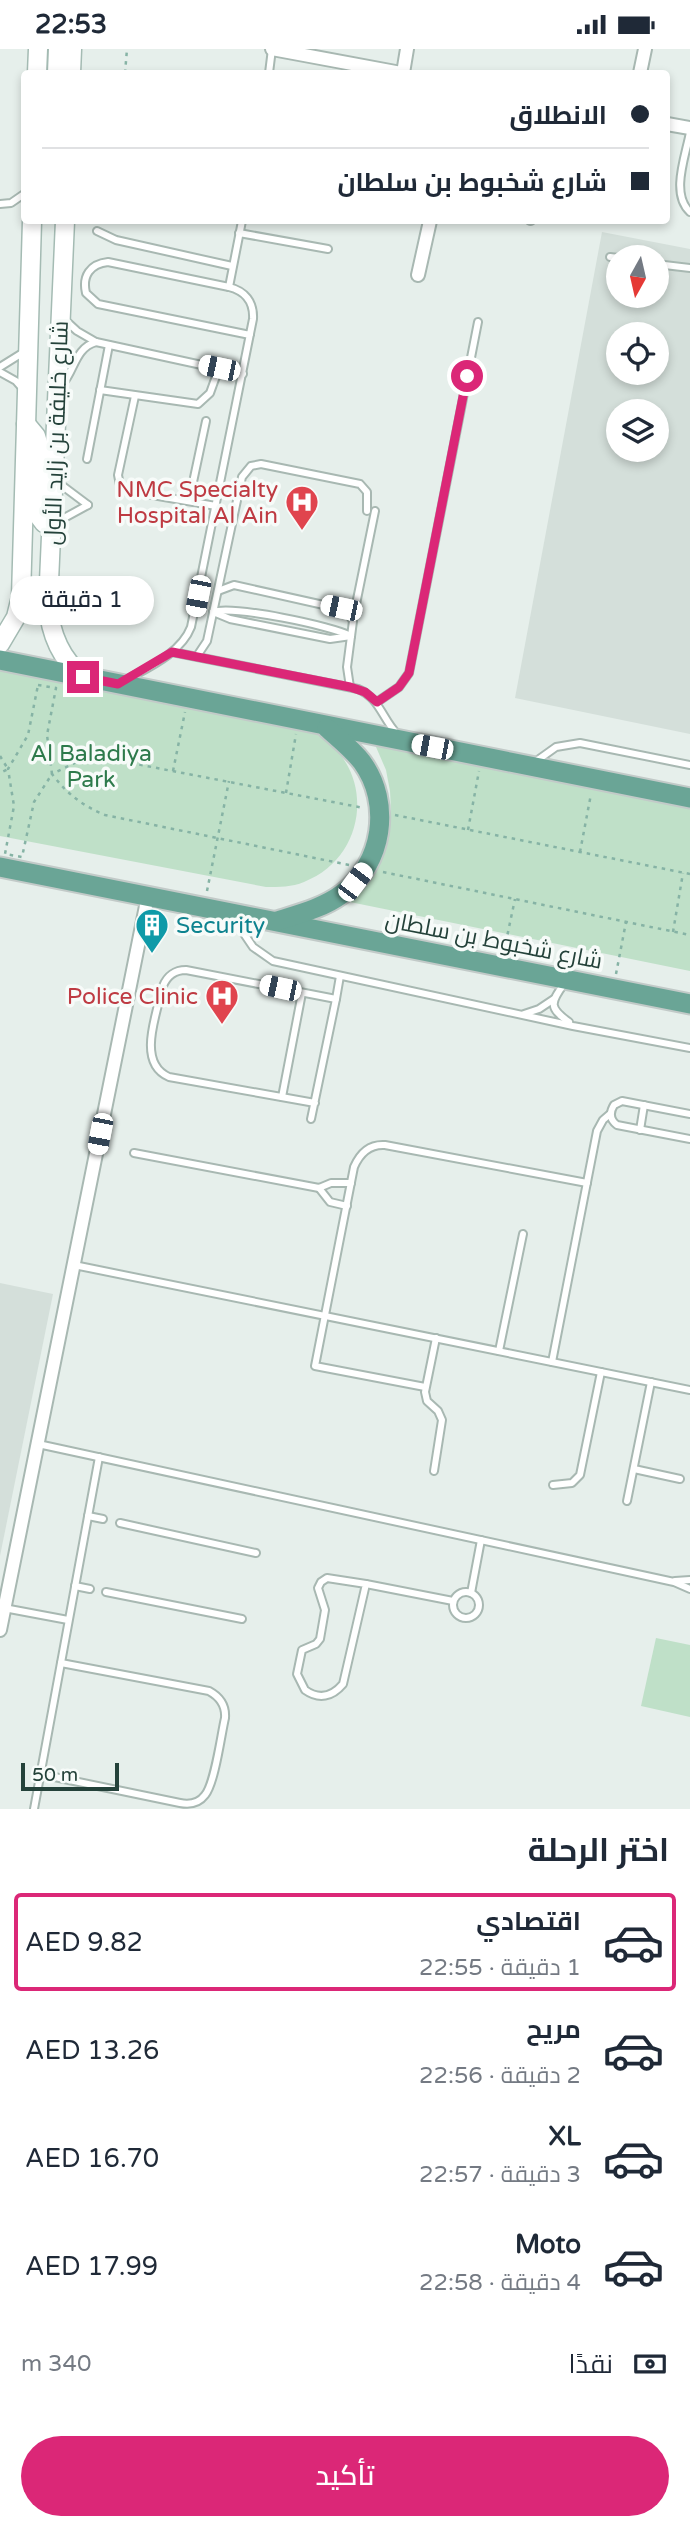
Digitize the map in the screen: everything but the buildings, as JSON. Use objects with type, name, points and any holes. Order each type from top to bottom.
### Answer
[{"type":"main road","points":[[37,70],[38,49]]},
{"type":"main road","points":[[57,70],[58,49]]},
{"type":"main road","points":[[71,70],[72,49]]},
{"type":"main road","name":"شارع خليفة بن زايد الأول","points":[[0,644],[16,617],[21,597],[32,224]]},
{"type":"main road","name":"شارع خليفة بن زايد الأول","points":[[65,224],[48,616],[60,650],[74,670],[83,677]]},
{"type":"main road","points":[[26,424],[36,436],[39,446],[38,515],[44,523],[52,524]]},
{"type":"main road","points":[[0,660],[690,798]]},
{"type":"main road","points":[[276,921],[312,909],[343,894],[365,869],[377,841],[380,811],[371,779],[352,751],[326,727]]},
{"type":"main road","name":"شارع شخبوط بن سلطان","points":[[0,867],[690,1004]]},
{"type":"street","points":[[272,49],[373,70]]},
{"type":"street","points":[[403,70],[407,49]]},
{"type":"street","points":[[641,70],[645,49]]},
{"type":"street","points":[[670,125],[690,130]]},
{"type":"street","points":[[418,275],[429,224]]},
{"type":"street","points":[[0,1630],[148,896]]},
{"type":"lane","points":[[269,70],[272,49]]},
{"type":"lane","points":[[690,130],[680,190],[682,202],[690,212]]},
{"type":"lane","points":[[0,204],[21,197]]},
{"type":"lane","points":[[229,287],[241,224]]},
{"type":"lane","points":[[97,231],[117,240],[232,266]]},
{"type":"lane","points":[[239,233],[328,249]]},
{"type":"lane","points":[[118,684],[172,652],[188,633],[194,618],[243,374],[254,313],[244,294],[229,287],[108,262],[92,267],[84,282],[89,297],[98,304],[250,335]]},
{"type":"lane","points":[[669,266],[690,268]]},
{"type":"lane","points":[[61,316],[77,331],[96,342],[243,374]]},
{"type":"lane","points":[[377,702],[399,687],[409,673],[478,322]]},
{"type":"lane","points":[[58,389],[69,377],[81,350],[96,342]]},
{"type":"lane","points":[[87,459],[109,345]]},
{"type":"lane","points":[[27,394],[0,369],[28,349]]},
{"type":"lane","points":[[100,390],[198,404],[211,393],[219,368]]},
{"type":"lane","points":[[135,396],[118,475],[120,485],[129,491],[216,506]]},
{"type":"lane","points":[[189,502],[206,421]]},
{"type":"lane","points":[[197,656],[207,641],[242,477],[251,466],[261,464],[360,484],[368,492],[367,511]]},
{"type":"lane","points":[[52,524],[88,505],[55,480]]},
{"type":"lane","points":[[350,687],[347,667],[353,621],[375,511]]},
{"type":"lane","points":[[218,591],[234,585],[341,608],[350,613],[353,621]]},
{"type":"lane","points":[[213,612],[230,619],[330,639],[351,636]]},
{"type":"lane","points":[[172,652],[365,692],[377,702],[389,724],[407,743]]},
{"type":"lane","points":[[532,767],[549,750],[564,744],[580,743],[690,765]]},
{"type":"lane","points":[[229,912],[253,947],[266,958],[282,964],[690,1048]]},
{"type":"lane","points":[[315,1103],[169,1077],[154,1066],[150,1048],[163,986],[176,971],[186,969],[336,999]]},
{"type":"lane","points":[[311,1119],[340,976]]},
{"type":"lane","points":[[523,1015],[554,999],[567,979]]},
{"type":"lane","points":[[282,1097],[302,993]]},
{"type":"lane","points":[[554,999],[556,1013],[573,1026]]},
{"type":"lane","points":[[552,1362],[597,1131],[603,1120],[617,1103],[690,1114]]},
{"type":"lane","points":[[640,1130],[644,1105]]},
{"type":"lane","points":[[610,1114],[617,1125],[690,1139]]},
{"type":"lane","points":[[425,1387],[315,1366],[351,1182],[360,1155],[378,1145],[587,1183]]},
{"type":"lane","points":[[134,1153],[319,1188],[331,1183],[351,1182]]},
{"type":"lane","points":[[319,1188],[330,1202],[347,1206]]},
{"type":"lane","points":[[499,1351],[523,1234]]},
{"type":"lane","points":[[73,1265],[690,1390]]},
{"type":"lane","points":[[434,1471],[442,1420],[438,1411],[428,1401],[425,1387],[436,1338]]},
{"type":"lane","points":[[554,1485],[572,1483],[580,1475],[601,1372]]},
{"type":"lane","points":[[627,1501],[651,1382]]},
{"type":"lane","points":[[38,1444],[674,1581],[690,1589]]},
{"type":"lane","points":[[34,1809],[99,1457]]},
{"type":"lane","points":[[634,1469],[680,1479]]},
{"type":"lane","points":[[88,1515],[103,1519]]},
{"type":"lane","points":[[120,1523],[256,1553]]},
{"type":"lane","points":[[453,1601],[454,1610],[460,1617],[473,1616],[479,1604],[471,1593],[481,1540]]},
{"type":"lane","points":[[366,1584],[343,1684],[328,1695],[310,1693],[301,1685],[298,1674],[300,1653],[306,1646],[316,1644],[320,1639],[325,1610],[318,1591],[319,1584],[324,1580],[330,1578],[366,1584],[453,1601]]},
{"type":"lane","points":[[674,1581],[690,1580]]},
{"type":"lane","points":[[75,1586],[90,1589]]},
{"type":"lane","points":[[453,1601],[462,1592],[471,1593]]},
{"type":"lane","points":[[106,1593],[242,1619]]},
{"type":"lane","points":[[4,1608],[68,1620]]},
{"type":"lane","points":[[40,1774],[180,1804],[191,1803],[203,1798],[210,1786],[225,1718],[221,1700],[209,1691],[61,1663]]},
{"type":"path","points":[[125,70],[127,49]]},
{"type":"path","points":[[0,756],[8,769],[14,806],[5,854],[22,857],[34,802],[52,774],[47,735],[56,688],[38,685],[28,735],[8,769],[0,773]]},
{"type":"path","points":[[173,771],[188,699]]},
{"type":"path","points":[[286,793],[298,721]]},
{"type":"path","points":[[468,829],[481,757]]},
{"type":"path","points":[[580,852],[594,779]]},
{"type":"path","points":[[205,907],[229,781]]},
{"type":"path","points":[[673,932],[683,873]]},
{"type":"path","points":[[501,966],[514,899]]},
{"type":"path","points":[[614,988],[626,922]]},
{"type":"shaded area","points":[[602,232],[690,249],[690,734],[515,698]]},
{"type":"shaded area","points":[[0,1283],[53,1294],[0,1556]]},
{"type":"green space","name":"Al Baladiya Park","points":[[0,660],[312,732],[333,746],[347,765],[355,786],[357,809],[353,831],[343,852],[326,869],[304,882],[290,886],[266,887],[0,836]]},
{"type":"green space","points":[[373,740],[690,802],[690,971],[340,900],[388,826],[390,791],[386,770]]},
{"type":"green space","points":[[656,1638],[690,1645],[690,1717],[641,1706]]},
{"type":"place","name":"NMC Specialty Hospital Al Ain","points":[[302,532]]},
{"type":"place","name":"Security","points":[[152,955]]},
{"type":"place","name":"Police Clinic","points":[[222,1026]]},
{"type":"route","points":[[83,677],[118,684],[172,652],[350,687],[365,692],[377,702],[399,687],[409,673],[467,376]]}]
